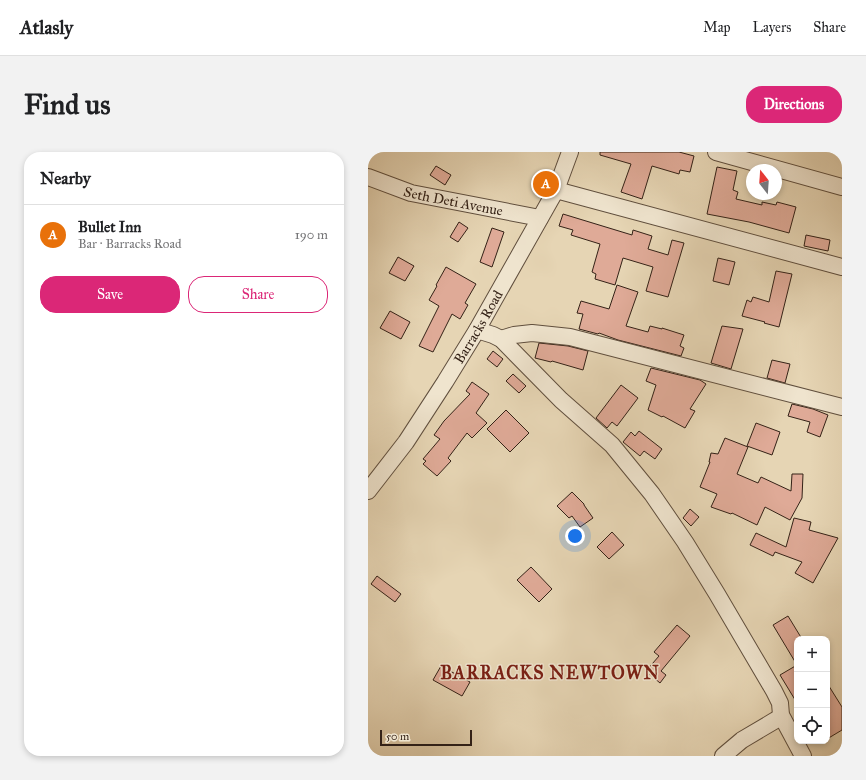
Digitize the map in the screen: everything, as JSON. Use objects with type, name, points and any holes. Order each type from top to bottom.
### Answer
[{"type":"street","name":"Barracks Road","points":[[368,491],[406,442],[477,330],[556,190],[570,152]]},
{"type":"street","points":[[716,152],[842,187]]},
{"type":"street","name":"Seth Deti Avenue","points":[[368,177],[411,193],[540,218]]},
{"type":"street","points":[[556,190],[842,267]]},
{"type":"street","points":[[477,330],[501,339],[562,400],[612,445],[652,494],[693,555],[774,691],[780,704],[781,714],[803,756]]},
{"type":"street","points":[[501,339],[532,332],[570,337],[842,407]]},
{"type":"street","points":[[724,756],[742,740],[779,718],[781,714]]},
{"type":"building","points":[[600,152],[679,152],[694,156],[690,172],[680,170],[679,174],[652,166],[642,199],[621,192],[631,164],[600,155]]},
{"type":"building","points":[[436,166],[451,175],[445,185],[430,175]]},
{"type":"building","points":[[717,167],[737,171],[733,190],[738,192],[736,199],[762,205],[762,202],[776,205],[777,202],[796,207],[789,233],[749,222],[707,214]]},
{"type":"building","points":[[563,214],[632,235],[633,230],[652,236],[648,249],[668,255],[672,240],[684,243],[668,297],[646,291],[653,267],[623,258],[615,285],[595,279],[596,274],[592,272],[600,244],[571,235],[573,230],[559,226]]},
{"type":"building","points":[[459,222],[468,228],[458,242],[450,237]]},
{"type":"building","points":[[492,228],[504,232],[492,267],[480,262]]},
{"type":"building","points":[[806,235],[830,240],[828,251],[804,246]]},
{"type":"building","points":[[398,257],[414,266],[405,281],[389,273]]},
{"type":"building","points":[[718,258],[735,262],[729,285],[713,281]]},
{"type":"building","points":[[446,267],[476,284],[465,303],[468,305],[460,319],[452,314],[433,352],[419,346],[439,306],[429,300]]},
{"type":"building","points":[[776,271],[792,274],[779,327],[742,316],[747,300],[751,302],[753,297],[769,302]]},
{"type":"building","points":[[617,285],[638,292],[626,326],[648,332],[650,326],[684,335],[680,346],[684,348],[681,356],[618,340],[599,333],[579,329],[583,314],[577,313],[581,301],[609,309]]},
{"type":"building","points":[[390,311],[410,322],[401,339],[380,328]]},
{"type":"building","points":[[722,326],[743,329],[731,369],[711,363]]},
{"type":"building","points":[[539,343],[568,346],[588,351],[583,370],[552,361],[535,358]]},
{"type":"building","points":[[493,351],[503,359],[497,367],[487,359]]},
{"type":"building","points":[[772,360],[790,364],[785,383],[767,378]]},
{"type":"building","points":[[651,368],[700,380],[706,384],[690,409],[695,411],[685,428],[648,410],[656,385],[646,381]]},
{"type":"building","points":[[513,374],[526,386],[519,393],[506,381]]},
{"type":"building","points":[[472,382],[489,394],[476,413],[487,423],[472,438],[467,433],[448,458],[451,461],[437,476],[423,464],[426,461],[423,459],[440,439],[434,435],[444,421],[470,394],[466,391]]},
{"type":"building","points":[[621,385],[638,398],[617,426],[612,422],[607,428],[596,418]]},
{"type":"building","points":[[792,404],[813,409],[828,415],[820,437],[807,432],[810,422],[788,416]]},
{"type":"building","points":[[506,410],[529,433],[510,452],[487,429]]},
{"type":"building","points":[[756,423],[780,432],[772,455],[747,446]]},
{"type":"building","points":[[639,431],[662,449],[655,459],[644,451],[640,456],[623,442],[631,432],[635,436]]},
{"type":"building","points":[[725,438],[748,447],[737,474],[758,483],[761,477],[791,491],[792,474],[803,474],[802,498],[790,520],[765,507],[757,525],[732,513],[731,514],[711,507],[717,494],[700,487],[710,462],[711,453],[718,454]]},
{"type":"building","points":[[572,492],[584,504],[593,518],[580,527],[572,516],[569,518],[557,506]]},
{"type":"building","points":[[690,509],[699,517],[691,526],[683,518]]},
{"type":"building","points":[[794,518],[811,522],[809,530],[838,538],[813,583],[795,573],[802,562],[775,552],[773,556],[750,545],[756,533],[786,547]]},
{"type":"building","points":[[612,532],[624,545],[609,559],[597,547]]},
{"type":"building","points":[[531,567],[552,589],[539,602],[517,580]]},
{"type":"building","points":[[377,576],[401,594],[395,602],[371,584]]},
{"type":"building","points":[[788,616],[800,636],[794,636],[794,660],[773,625]]},
{"type":"building","points":[[677,625],[690,636],[661,671],[666,675],[660,683],[646,671],[659,656],[654,652]]},
{"type":"building","points":[[441,666],[470,682],[462,696],[433,680]]},
{"type":"building","points":[[794,667],[794,698],[780,675]]},
{"type":"building","points":[[830,688],[842,707],[842,730],[830,737]]},
{"type":"place","name":"Bullet Inn","points":[[546,184]]},
{"type":"district","name":"BARRACKS NEWTOWN","points":[[550,673]]}]
